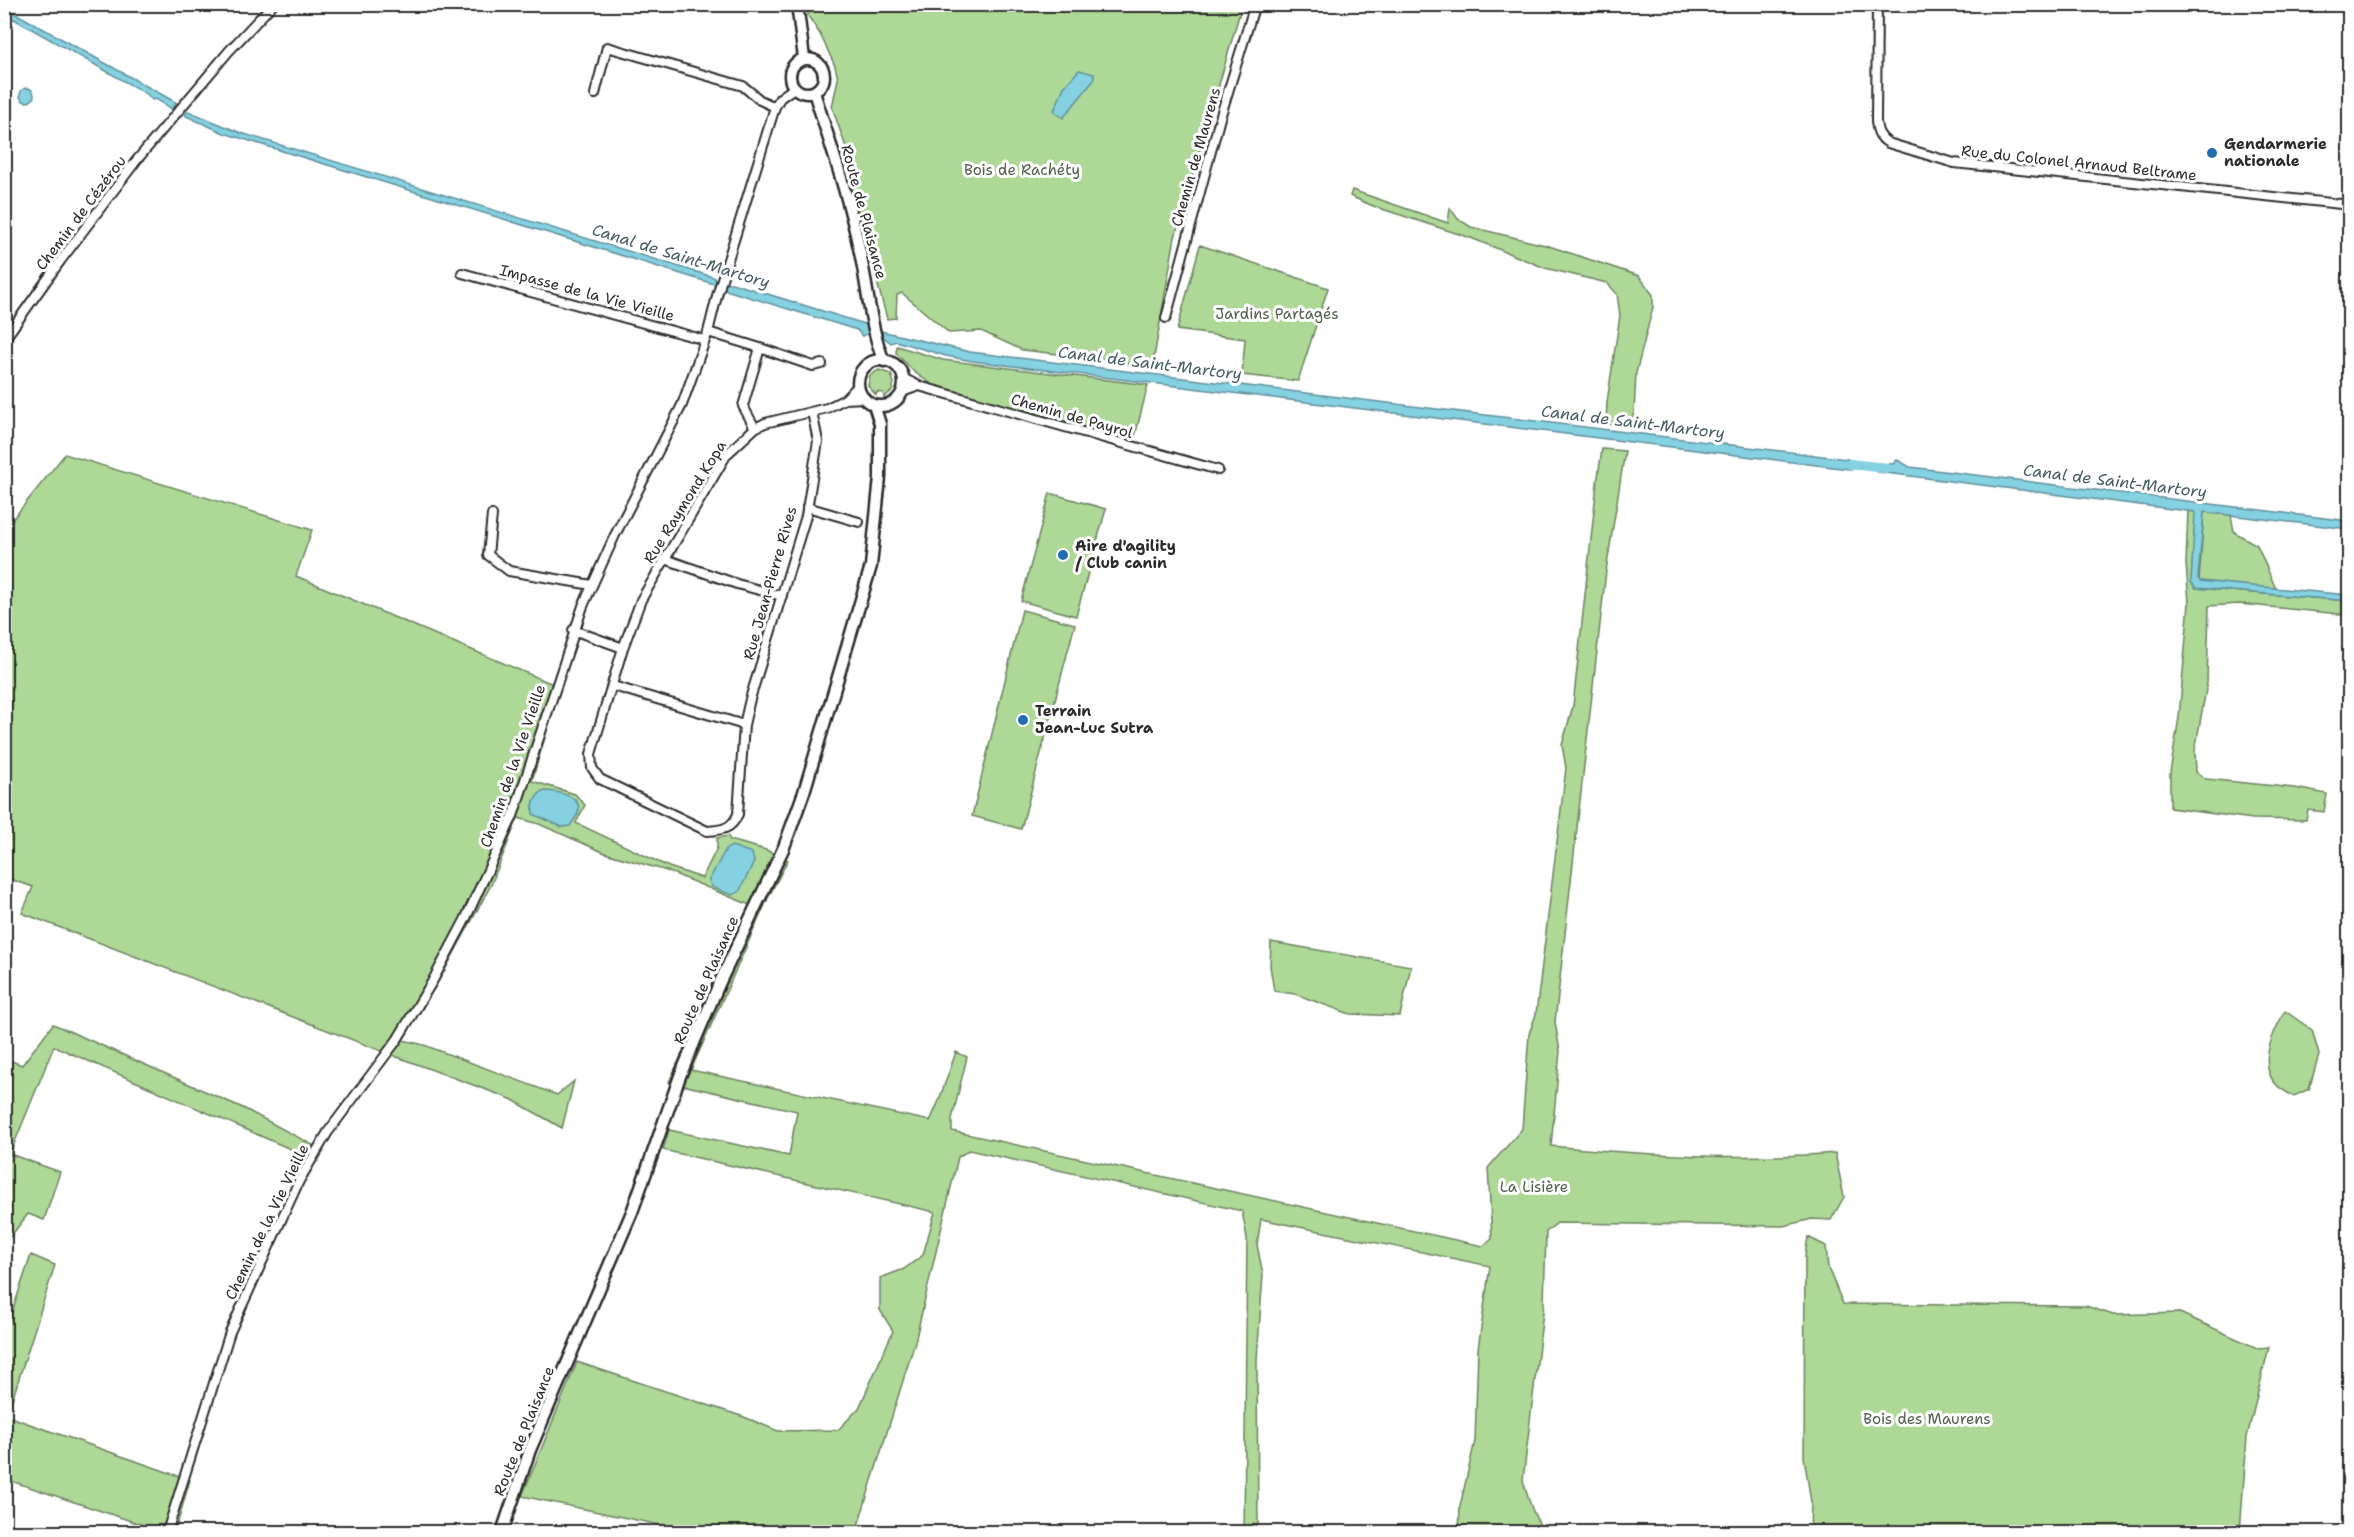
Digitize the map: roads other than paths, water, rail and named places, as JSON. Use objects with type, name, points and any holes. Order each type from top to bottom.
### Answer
[{"type":"main road","points":[[797,4],[804,58]]},
{"type":"main road","points":[[804,58],[815,60],[823,68],[824,79],[814,92],[804,93],[795,87],[790,78],[790,72],[795,63],[804,58]]},
{"type":"main road","name":"Route de Plaisance","points":[[814,92],[854,225],[879,361]]},
{"type":"main road","points":[[879,361],[897,366],[903,378],[902,392],[889,405],[874,405],[864,398],[859,385],[860,375],[864,368],[879,361]]},
{"type":"main road","name":"Route de Plaisance","points":[[502,1533],[530,1450],[616,1252],[699,1030],[784,847],[801,802],[871,566],[877,519],[880,424],[874,405]]},
{"type":"main road","name":"Route de Plaisance","points":[[880,424],[889,405]]},
{"type":"street","name":"Chemin de Cézérou","points":[[4,340],[123,178],[229,51],[273,4]]},
{"type":"street","name":"Chemin de Maurens","points":[[1166,318],[1220,118],[1255,4]]},
{"type":"street","name":"Rue du Colonel Arnaud Beltrame","points":[[1877,4],[1876,121],[1877,131],[1888,143],[1954,163],[2349,205]]},
{"type":"street","points":[[595,94],[608,47],[743,86],[760,100],[775,107]]},
{"type":"street","name":"Chemin de la Vie Vieille","points":[[167,1533],[230,1332],[299,1181],[314,1154],[397,1040],[465,920],[513,816],[573,630],[615,535],[682,405],[707,336],[720,284],[775,107],[780,98],[795,87]]},
{"type":"street","name":"Impasse de la Vie Vieille","points":[[462,273],[760,348],[813,366],[822,364]]},
{"type":"street","points":[[755,428],[743,406],[760,348]]},
{"type":"street","name":"Chemin de Payrol","points":[[903,378],[919,386],[1218,470]]},
{"type":"street","name":"Rue Raymond Kopa","points":[[613,686],[623,648],[641,600],[727,454],[755,428],[827,408],[846,399],[859,385]]},
{"type":"street","points":[[902,392],[919,386]]},
{"type":"street","name":"Rue Raymond Kopa","points":[[846,399],[864,398]]},
{"type":"street","name":"Rue Jean-Pierre Rives","points":[[613,686],[591,754],[591,768],[600,779],[707,831],[723,830],[734,823],[738,814],[744,725],[750,699],[807,507],[818,441],[812,412]]},
{"type":"street","points":[[807,507],[859,522]]},
{"type":"street","points":[[492,515],[489,555],[509,571],[592,585]]},
{"type":"street","points":[[665,559],[737,584],[782,596]]},
{"type":"street","points":[[573,630],[623,648]]},
{"type":"street","points":[[613,686],[744,725]]},
{"type":"water","points":[[4,7],[177,103],[172,109],[156,99],[152,100],[147,94],[5,14]]},
{"type":"water","points":[[1079,70],[1094,74],[1094,80],[1063,118],[1054,111],[1064,87]]},
{"type":"water","points":[[24,88],[30,88],[34,95],[30,102],[24,102],[20,98],[20,92]]},
{"type":"water","points":[[188,111],[241,133],[713,277],[718,281],[717,285],[224,133],[186,116]]},
{"type":"water","points":[[725,283],[732,283],[868,325],[869,333],[862,336],[857,330],[729,291],[725,289]]},
{"type":"water","points":[[881,331],[970,352],[1847,459],[1864,464],[1864,468],[1849,469],[972,361],[896,341],[891,343],[881,335]]},
{"type":"water","points":[[1897,460],[1910,467],[2349,521],[2349,529],[2204,512],[2198,578],[2200,581],[2349,595],[2349,601],[2196,588],[2191,582],[2195,512],[1878,472],[1873,469],[1875,463],[1893,464]]},
{"type":"water","points":[[542,791],[561,793],[577,802],[578,813],[570,826],[562,827],[533,814],[534,801]]},
{"type":"water","points":[[732,846],[752,853],[754,862],[739,892],[732,895],[712,887],[709,880],[726,849]]},
{"type":"waterway","name":"Canal de Saint-Martory","points":[[1850,464],[1885,468]]},
{"type":"place","name":"Gendarmerie nationale","points":[[2212,153]]},
{"type":"place","name":"Aire d'agility / Club canin","points":[[1063,555]]},
{"type":"place","name":"Terrain Jean-Luc Sutra","points":[[1023,720]]},
{"type":"park label","name":"Bois de Rachéty","points":[[1022,170]]},
{"type":"park label","name":"Jardins Partagés","points":[[1277,314]]},
{"type":"park label","name":"La Lisière","points":[[1534,1187]]},
{"type":"park label","name":"Bois des Maurens","points":[[1927,1419]]}]
